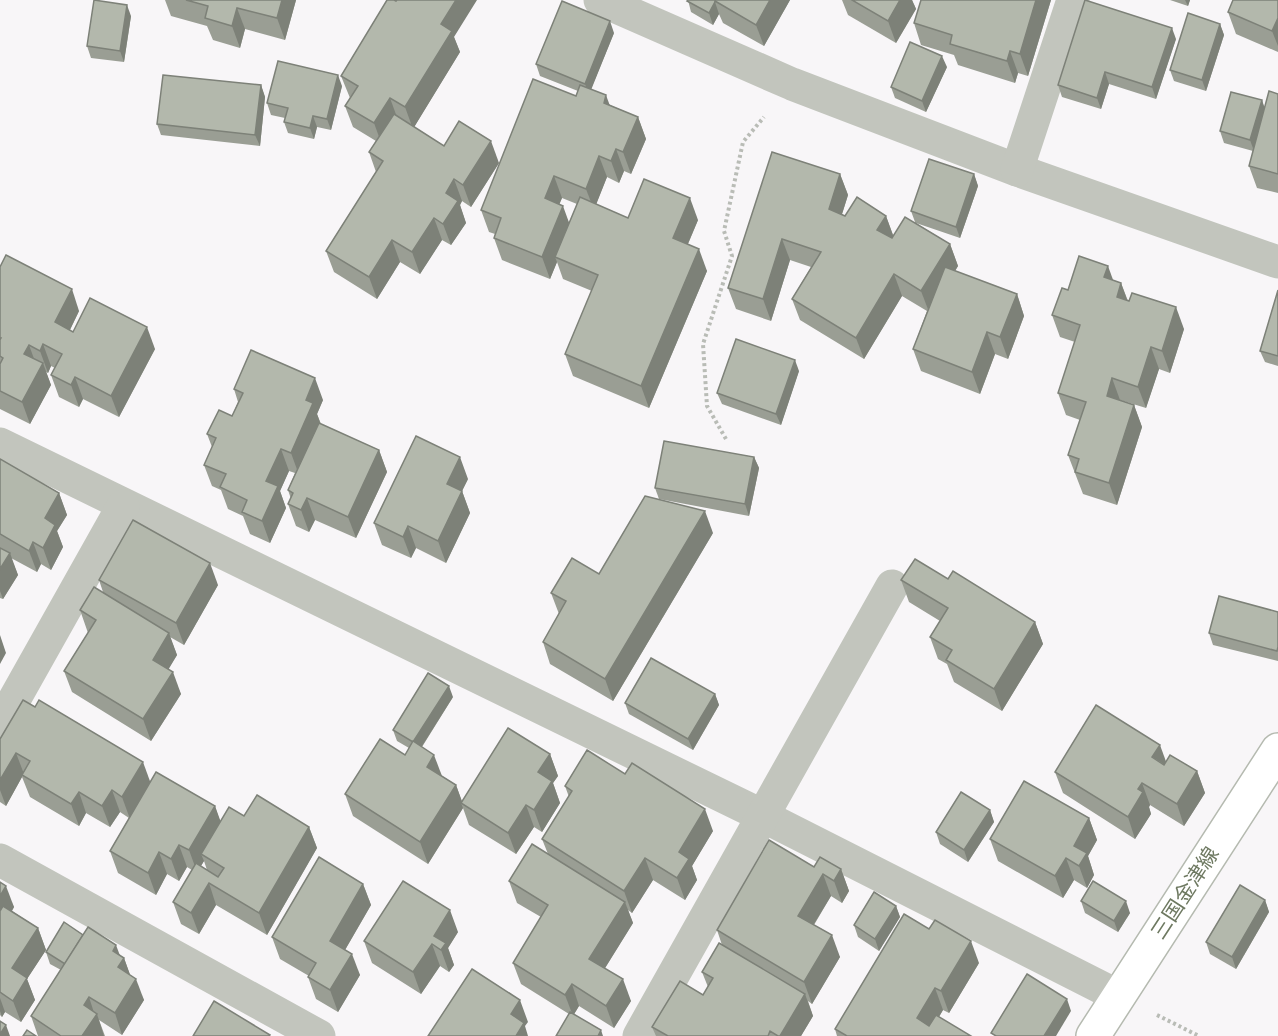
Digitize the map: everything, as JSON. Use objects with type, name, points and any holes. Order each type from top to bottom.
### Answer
[{"type":"main road","name":"三国金津線","points":[[1093,1036],[1278,750]]},
{"type":"street","points":[[600,0],[792,84],[1017,170],[1278,262]]},
{"type":"street","points":[[1017,170],[1073,0]]},
{"type":"street","points":[[0,444],[123,506],[761,815],[1118,996]]},
{"type":"street","points":[[0,725],[123,506]]},
{"type":"street","points":[[639,1036],[761,815],[892,586]]},
{"type":"street","points":[[0,860],[319,1036]]},
{"type":"path","points":[[726,439],[707,406],[703,344],[732,256],[724,231],[743,142],[792,84]]},
{"type":"building","points":[[94,0],[127,5],[120,51],[87,46]]},
{"type":"building","points":[[186,0],[282,0],[277,18],[237,8],[232,26],[205,18],[208,6]]},
{"type":"building","points":[[387,0],[456,0],[441,24],[452,31],[405,107],[390,98],[374,123],[345,106],[358,86],[341,76]]},
{"type":"building","points":[[688,0],[716,0],[709,13]]},
{"type":"building","points":[[716,0],[770,0],[756,25]]},
{"type":"building","points":[[852,0],[900,0],[888,21]]},
{"type":"building","points":[[921,0],[1036,0],[1020,54],[1010,51],[1007,61],[950,44],[952,35],[914,23]]},
{"type":"building","points":[[1085,0],[1172,28],[1152,87],[1105,72],[1097,98],[1058,85]]},
{"type":"building","points":[[1233,0],[1278,0],[1278,18],[1272,31],[1228,12]]},
{"type":"building","points":[[562,1],[610,21],[585,84],[536,64]]},
{"type":"building","points":[[1188,13],[1220,24],[1202,80],[1170,70]]},
{"type":"building","points":[[910,42],[942,56],[922,101],[891,87]]},
{"type":"building","points":[[278,61],[338,75],[327,119],[313,116],[310,128],[284,122],[288,108],[267,103]]},
{"type":"building","points":[[163,75],[261,85],[255,135],[157,124]]},
{"type":"building","points":[[533,79],[576,96],[580,85],[606,95],[604,103],[638,117],[623,152],[616,149],[611,161],[599,156],[586,189],[554,176],[545,198],[563,206],[542,257],[494,238],[501,218],[481,210]]},
{"type":"building","points":[[1269,91],[1278,94],[1278,174],[1249,166]]},
{"type":"building","points":[[1231,92],[1262,100],[1250,140],[1220,131]]},
{"type":"building","points":[[394,114],[444,146],[459,121],[491,141],[463,185],[454,179],[446,193],[458,201],[443,224],[434,218],[412,252],[392,240],[369,277],[326,251],[383,161],[369,152]]},
{"type":"building","points":[[772,152],[840,174],[829,209],[845,216],[857,197],[886,216],[877,230],[892,238],[905,217],[950,244],[921,291],[894,274],[856,338],[792,299],[821,252],[782,239],[763,299],[728,288]]},
{"type":"building","points":[[929,159],[974,174],[956,227],[911,211]]},
{"type":"building","points":[[644,179],[690,198],[673,238],[699,249],[641,386],[565,354],[598,275],[555,257],[580,197],[628,218]]},
{"type":"building","points":[[6,255],[72,289],[55,322],[73,332],[90,298],[147,327],[111,396],[75,377],[71,385],[51,375],[62,354],[43,344],[40,351],[29,345],[24,354],[43,363],[22,402],[0,391],[0,364],[3,358],[0,356],[0,267]]},
{"type":"building","points":[[1079,256],[1108,266],[1104,277],[1121,283],[1117,297],[1129,301],[1132,293],[1176,307],[1162,351],[1151,347],[1138,387],[1112,378],[1107,396],[1134,405],[1109,483],[1075,472],[1079,459],[1068,455],[1086,402],[1058,393],[1080,325],[1052,315],[1062,288],[1068,290]]},
{"type":"building","points":[[945,267],[1017,294],[1000,337],[987,332],[972,372],[913,349]]},
{"type":"building","points":[[1278,290],[1278,356],[1260,351]]},
{"type":"building","points":[[736,339],[795,360],[776,414],[717,393]]},
{"type":"building","points":[[251,350],[315,378],[306,400],[313,403],[291,453],[281,449],[266,481],[278,486],[262,521],[242,512],[247,500],[220,487],[226,474],[204,465],[216,438],[207,434],[219,410],[232,416],[243,393],[234,389]]},
{"type":"building","points":[[319,423],[379,450],[348,517],[307,498],[301,510],[288,504],[293,493],[288,490]]},
{"type":"building","points":[[416,436],[460,457],[447,484],[462,491],[438,541],[408,526],[403,537],[374,523]]},
{"type":"building","points":[[664,441],[754,457],[745,504],[655,488]]},
{"type":"building","points":[[0,459],[59,493],[45,518],[55,525],[43,548],[33,542],[29,551],[0,534]]},
{"type":"building","points":[[645,496],[705,511],[605,679],[543,642],[566,601],[551,593],[572,558],[599,574]]},
{"type":"building","points":[[133,520],[210,563],[176,623],[99,580]]},
{"type":"building","points":[[0,548],[10,553],[0,569]]},
{"type":"building","points":[[915,559],[948,579],[953,571],[1035,622],[994,689],[946,660],[952,650],[930,637],[948,608],[901,580]]},
{"type":"building","points":[[94,587],[169,633],[153,660],[173,672],[143,719],[64,671],[96,620],[80,610]]},
{"type":"building","points":[[1219,596],[1278,612],[1277,651],[1209,633]]},
{"type":"building","points":[[651,658],[715,694],[688,739],[625,703]]},
{"type":"building","points":[[428,673],[449,686],[413,742],[393,730]]},
{"type":"building","points":[[23,700],[35,707],[39,700],[143,762],[122,797],[112,790],[102,806],[79,792],[71,804],[22,775],[30,761],[16,753],[0,780],[0,739]]},
{"type":"building","points":[[1096,705],[1160,745],[1152,757],[1164,765],[1170,755],[1197,771],[1177,804],[1142,783],[1138,789],[1143,792],[1128,817],[1055,772]]},
{"type":"building","points":[[508,728],[550,754],[538,772],[552,781],[534,810],[526,805],[508,833],[461,803]]},
{"type":"building","points":[[380,739],[405,755],[413,741],[434,755],[427,767],[456,785],[420,842],[345,794]]},
{"type":"building","points":[[587,750],[625,774],[632,763],[705,809],[679,852],[689,859],[677,878],[645,858],[624,891],[542,839],[572,791],[565,786]]},
{"type":"building","points":[[156,772],[215,806],[189,850],[179,845],[171,859],[159,852],[148,873],[110,851]]},
{"type":"building","points":[[1024,781],[1089,818],[1074,846],[1087,853],[1079,866],[1066,858],[1055,876],[990,839]]},
{"type":"building","points":[[961,792],[990,810],[964,850],[936,832]]},
{"type":"building","points":[[257,795],[309,827],[259,913],[209,883],[191,913],[173,902],[196,863],[218,877],[224,868],[201,854],[229,807],[244,816]]},
{"type":"building","points":[[769,840],[814,867],[820,857],[841,869],[834,881],[823,874],[798,916],[832,935],[804,982],[717,930]]},
{"type":"building","points":[[532,844],[625,902],[589,959],[623,979],[606,1006],[572,984],[565,995],[513,963],[548,905],[509,881]]},
{"type":"building","points":[[319,857],[363,884],[330,941],[352,954],[330,990],[308,977],[316,963],[272,937]]},
{"type":"building","points":[[403,881],[450,910],[434,936],[446,943],[441,950],[432,944],[413,972],[364,941]]},
{"type":"building","points":[[1093,881],[1126,901],[1114,921],[1081,901]]},
{"type":"building","points":[[0,882],[6,886],[0,896]]},
{"type":"building","points":[[1240,885],[1265,900],[1232,957],[1206,942]]},
{"type":"building","points":[[874,892],[896,906],[875,939],[854,925]]},
{"type":"building","points":[[3,906],[38,928],[12,968],[27,978],[13,1001],[0,992],[0,911]]},
{"type":"building","points":[[904,914],[929,929],[935,920],[971,941],[941,991],[935,988],[917,1018],[929,1026],[936,1015],[971,1036],[847,1036],[835,1029]]},
{"type":"building","points":[[64,922],[83,935],[65,964],[46,952]]},
{"type":"building","points":[[88,927],[116,945],[113,951],[124,958],[118,967],[136,979],[115,1013],[89,997],[84,1005],[97,1014],[82,1036],[61,1036],[31,1016]]},
{"type":"building","points":[[719,943],[805,994],[780,1036],[770,1031],[768,1036],[668,1036],[652,1027],[680,981],[703,995],[713,978],[702,972]]},
{"type":"building","points":[[472,969],[520,1000],[511,1014],[524,1023],[516,1036],[428,1036]]},
{"type":"building","points":[[1027,974],[1067,999],[1044,1036],[996,1036],[991,1033]]},
{"type":"building","points":[[214,1001],[270,1035],[193,1036]]},
{"type":"building","points":[[570,1012],[601,1030],[598,1036],[556,1036]]},
{"type":"building","points":[[0,1021],[6,1025],[0,1034]]},
{"type":"building","points":[[27,1030],[36,1036],[23,1036]]}]
